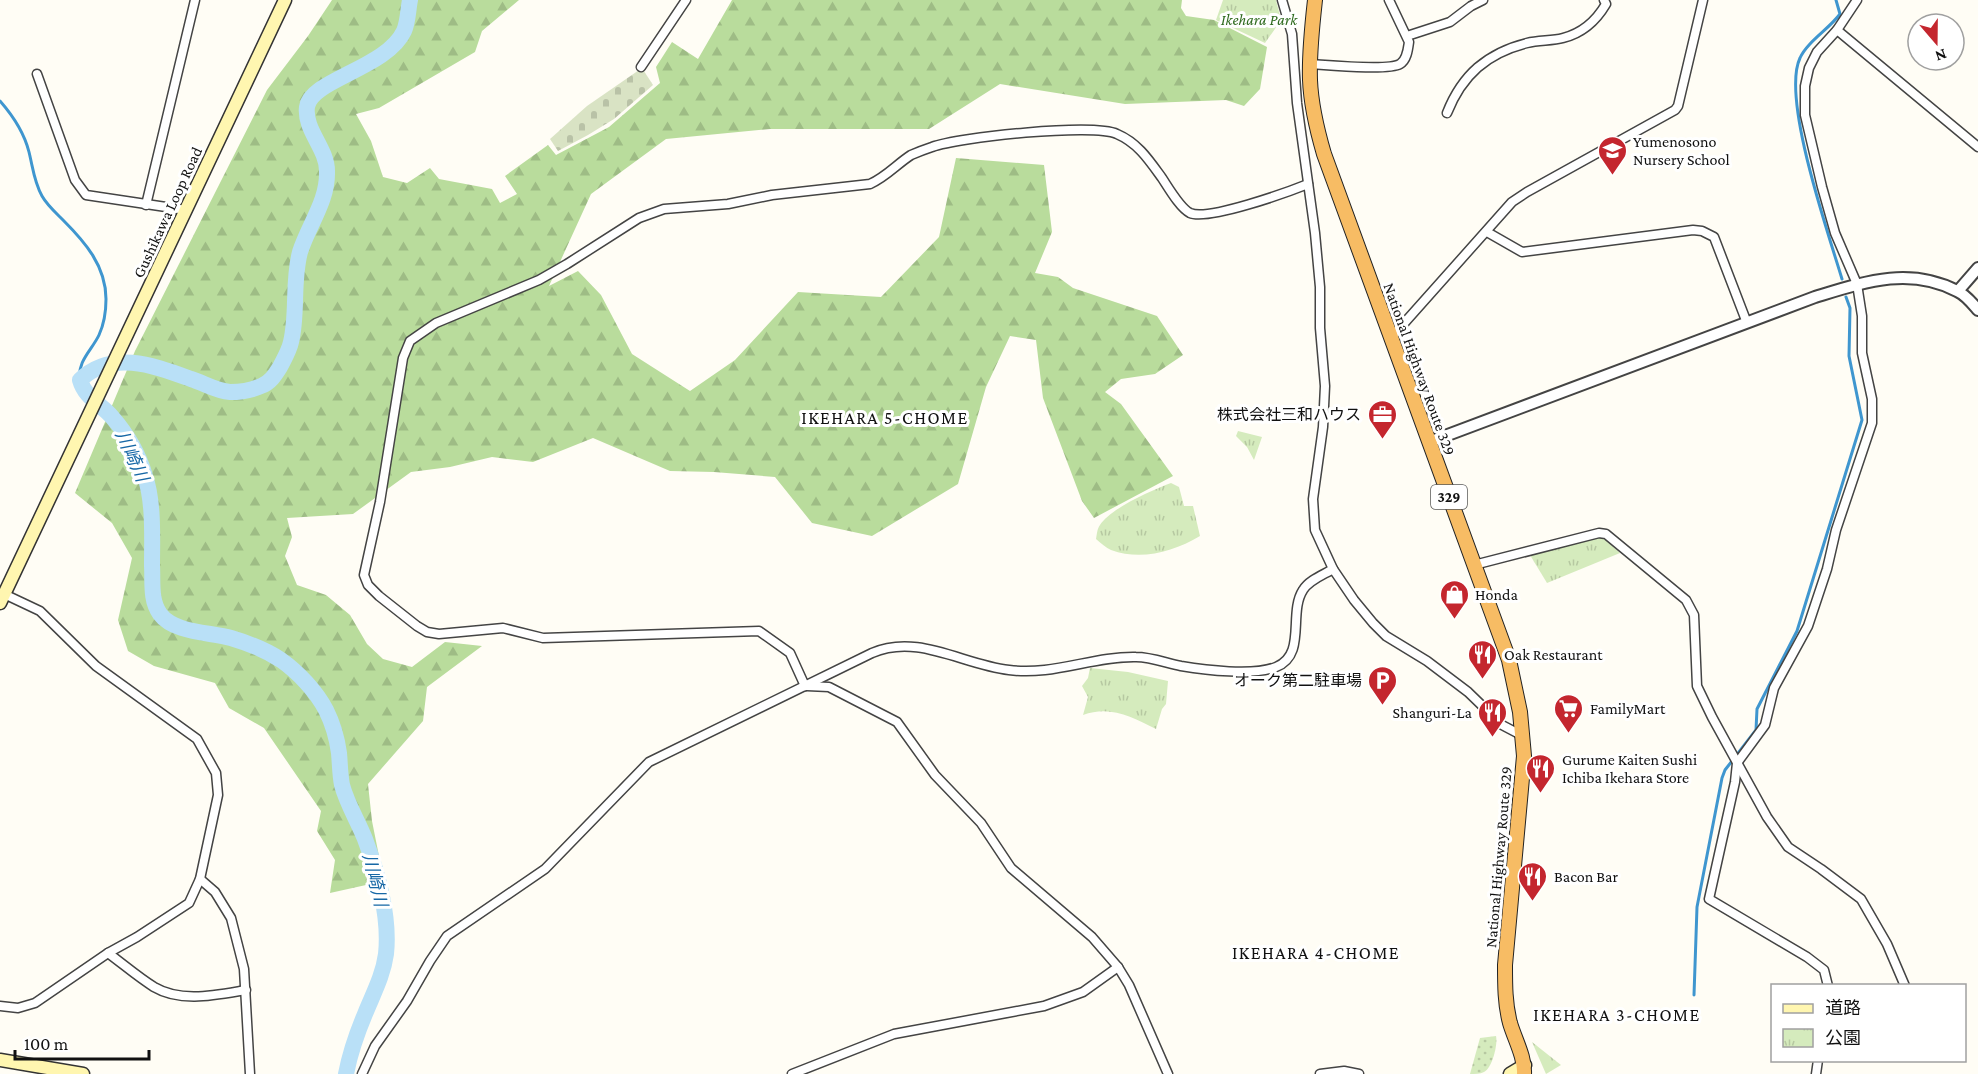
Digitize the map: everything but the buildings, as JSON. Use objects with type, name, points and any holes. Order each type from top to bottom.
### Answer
[{"type":"highway","name":"National Highway Route 329","points":[[1315,0],[1310,64],[1312,99],[1324,154],[1509,660],[1516,689],[1524,756],[1504,965],[1509,1019],[1528,1071]]},
{"type":"main road","name":"Gushikawa Loop Road","points":[[1,596],[285,0]]},
{"type":"main road","points":[[0,1060],[83,1074]]},
{"type":"main road","points":[[1510,1074],[1528,1071]]},
{"type":"street","points":[[146,205],[195,0]]},
{"type":"street","points":[[641,67],[686,0]]},
{"type":"street","points":[[1282,0],[1292,34],[1297,103],[1319,276],[1320,328],[1325,386],[1323,427],[1313,499],[1315,530],[1332,569],[1354,600],[1386,636],[1445,674],[1468,692],[1502,725],[1523,736]]},
{"type":"street","points":[[1310,64],[1373,67],[1399,65],[1403,62],[1409,42],[1389,0]]},
{"type":"street","points":[[1407,36],[1450,22],[1483,0]]},
{"type":"street","points":[[1447,113],[1454,95],[1464,80],[1482,62],[1527,42],[1564,38],[1588,26],[1598,17],[1606,4],[1604,0]]},
{"type":"street","points":[[1390,339],[1512,202],[1675,110],[1678,106],[1703,0]]},
{"type":"street","points":[[1828,984],[1824,970],[1807,957],[1709,899],[1735,782],[1737,763],[1764,724],[1774,688],[1808,626],[1827,569],[1836,530],[1872,423],[1872,399],[1862,353],[1862,316],[1857,284],[1835,233],[1805,116],[1805,86],[1809,68],[1817,52],[1837,30],[1857,0]]},
{"type":"street","points":[[1837,30],[1978,147]]},
{"type":"street","points":[[37,74],[75,180],[86,195],[186,210]]},
{"type":"street","points":[[1297,103],[1312,99]]},
{"type":"street","points":[[805,686],[790,653],[759,631],[543,638],[503,628],[439,634],[427,632],[417,626],[379,596],[368,585],[364,575],[365,563],[380,502],[404,358],[410,341],[436,323],[545,276],[639,218],[676,207],[728,204],[772,195],[870,184],[879,180],[912,155],[935,145],[958,140],[1056,131],[1103,130],[1116,133],[1141,150],[1185,209],[1196,214],[1257,203],[1308,184]]},
{"type":"street","points":[[1487,232],[1522,252],[1693,230],[1702,231],[1714,237],[1747,323]]},
{"type":"street","points":[[1958,291],[1978,268]]},
{"type":"street","points":[[1429,442],[1815,297],[1857,284],[1887,278],[1922,279],[1958,291],[1978,310]]},
{"type":"street","points":[[1474,565],[1599,533],[1606,534],[1686,600],[1694,615],[1697,686],[1767,817],[1788,847],[1861,899],[1887,944],[1904,984]]},
{"type":"street","points":[[362,1074],[375,1046],[407,1001],[447,936],[545,869],[648,762],[884,648],[898,646],[941,652],[979,664],[1040,672],[1136,657],[1212,670],[1238,671],[1273,668],[1283,664],[1294,650],[1298,601],[1303,589],[1332,569]]},
{"type":"street","points":[[0,1006],[18,1008],[35,1003],[108,953],[189,903],[200,879],[218,795],[216,772],[197,739],[96,666],[40,611],[1,596]]},
{"type":"street","points":[[805,686],[829,687],[897,722],[935,775],[981,823],[1011,868],[1092,937],[1118,967],[1130,985],[1168,1074]]},
{"type":"street","points":[[200,879],[214,892],[231,918],[244,969],[249,1074]]},
{"type":"street","points":[[108,953],[155,988],[179,996],[208,996],[246,990]]},
{"type":"street","points":[[792,1074],[894,1034],[1044,1006],[1083,992],[1118,967]]},
{"type":"street","points":[[1320,1074],[1344,1071],[1359,1074]]},
{"type":"green space","points":[[332,0],[519,0],[482,31],[475,52],[379,108],[356,114],[371,141],[383,177],[407,183],[430,168],[439,179],[492,189],[500,203],[517,194],[505,176],[548,145],[556,155],[609,127],[660,83],[656,67],[672,42],[698,59],[732,0],[1182,0],[1181,8],[1186,16],[1214,20],[1267,47],[1260,89],[1244,106],[1226,100],[1125,104],[1000,84],[929,129],[770,129],[666,139],[591,194],[549,286],[578,271],[601,295],[632,354],[690,391],[735,360],[798,292],[881,297],[939,237],[956,158],[1044,165],[1052,232],[1035,273],[1058,277],[1073,288],[1157,316],[1183,355],[1155,374],[1121,379],[1105,392],[1121,404],[1173,476],[1094,518],[1082,501],[1043,398],[1036,340],[1010,336],[986,387],[958,484],[872,536],[812,523],[775,477],[670,471],[593,438],[533,462],[492,457],[450,467],[411,472],[353,514],[287,518],[292,537],[285,556],[297,585],[326,595],[350,615],[367,644],[383,659],[412,667],[445,642],[482,646],[427,687],[423,721],[368,784],[372,821],[384,881],[330,893],[335,860],[317,831],[321,811],[264,728],[229,708],[215,683],[154,666],[128,651],[118,620],[132,558],[112,523],[75,493],[135,351],[267,90]]},
{"type":"green space","name":"Ikehara Park","points":[[1223,0],[1276,0],[1282,24],[1277,26],[1265,43],[1216,20]]},
{"type":"green space","points":[[642,68],[653,85],[614,119],[558,151],[550,139],[587,106]]},
{"type":"green space","points":[[1238,431],[1262,437],[1254,460],[1247,447],[1236,436]]},
{"type":"green space","points":[[1171,483],[1179,487],[1184,506],[1193,506],[1200,536],[1168,550],[1145,555],[1111,550],[1096,539],[1099,527],[1113,512]]},
{"type":"green space","points":[[1598,537],[1604,538],[1620,553],[1547,583],[1530,555]]},
{"type":"green space","points":[[1090,668],[1128,672],[1168,681],[1166,704],[1162,709],[1156,729],[1112,712],[1102,711],[1083,715],[1088,697],[1082,686],[1088,678]]},
{"type":"green space","points":[[1496,1036],[1490,1066],[1482,1073],[1470,1074],[1480,1038]]},
{"type":"green space","points":[[1532,1042],[1561,1065],[1546,1074]]},
{"type":"waterway","name":"川崎川","points":[[346,1074],[357,1036],[383,970],[387,940],[382,896],[365,839],[342,785],[338,747],[331,721],[322,703],[306,682],[275,656],[231,638],[192,631],[174,625],[160,614],[153,597],[151,509],[148,486],[142,468],[136,452],[122,430],[108,412],[89,396],[80,380],[106,365],[120,363],[148,365],[230,392],[254,389],[264,385],[272,378],[290,345],[300,252],[321,202],[326,182],[326,163],[309,123],[307,107],[311,97],[321,89],[382,55],[395,44],[404,31],[410,0]]},
{"type":"waterway","points":[[1836,0],[1840,14],[1803,52],[1796,77],[1797,103],[1809,167],[1842,279]]},
{"type":"waterway","points":[[0,101],[21,131],[39,191],[49,206],[93,255],[102,276],[106,299],[103,322],[99,335],[83,361],[80,380]]},
{"type":"waterway","points":[[1694,995],[1697,907],[1722,778],[1725,770],[1756,730],[1757,709],[1797,631],[1862,420],[1849,356],[1850,308],[1846,297]]},
{"type":"place","name":"Yumenosono Nursery School","points":[[1612,176]]},
{"type":"place","name":"株式会社三和ハウス","points":[[1382,440]]},
{"type":"place","name":"Honda","points":[[1454,620]]},
{"type":"place","name":"Oak Restaurant","points":[[1483,680]]},
{"type":"place","name":"オーク第二駐車場","points":[[1383,706]]},
{"type":"place","name":"FamilyMart","points":[[1569,734]]},
{"type":"place","name":"Shanguri-La","points":[[1493,738]]},
{"type":"place","name":"Gurume Kaiten Sushi Ichiba Ikehara Store","points":[[1541,794]]},
{"type":"place","name":"Bacon Bar","points":[[1533,902]]},
{"type":"district","name":"IKEHARA 5-CHOME","points":[[885,418]]},
{"type":"district","name":"IKEHARA 4-CHOME","points":[[1316,953]]},
{"type":"district","name":"IKEHARA 3-CHOME","points":[[1617,1015]]}]
